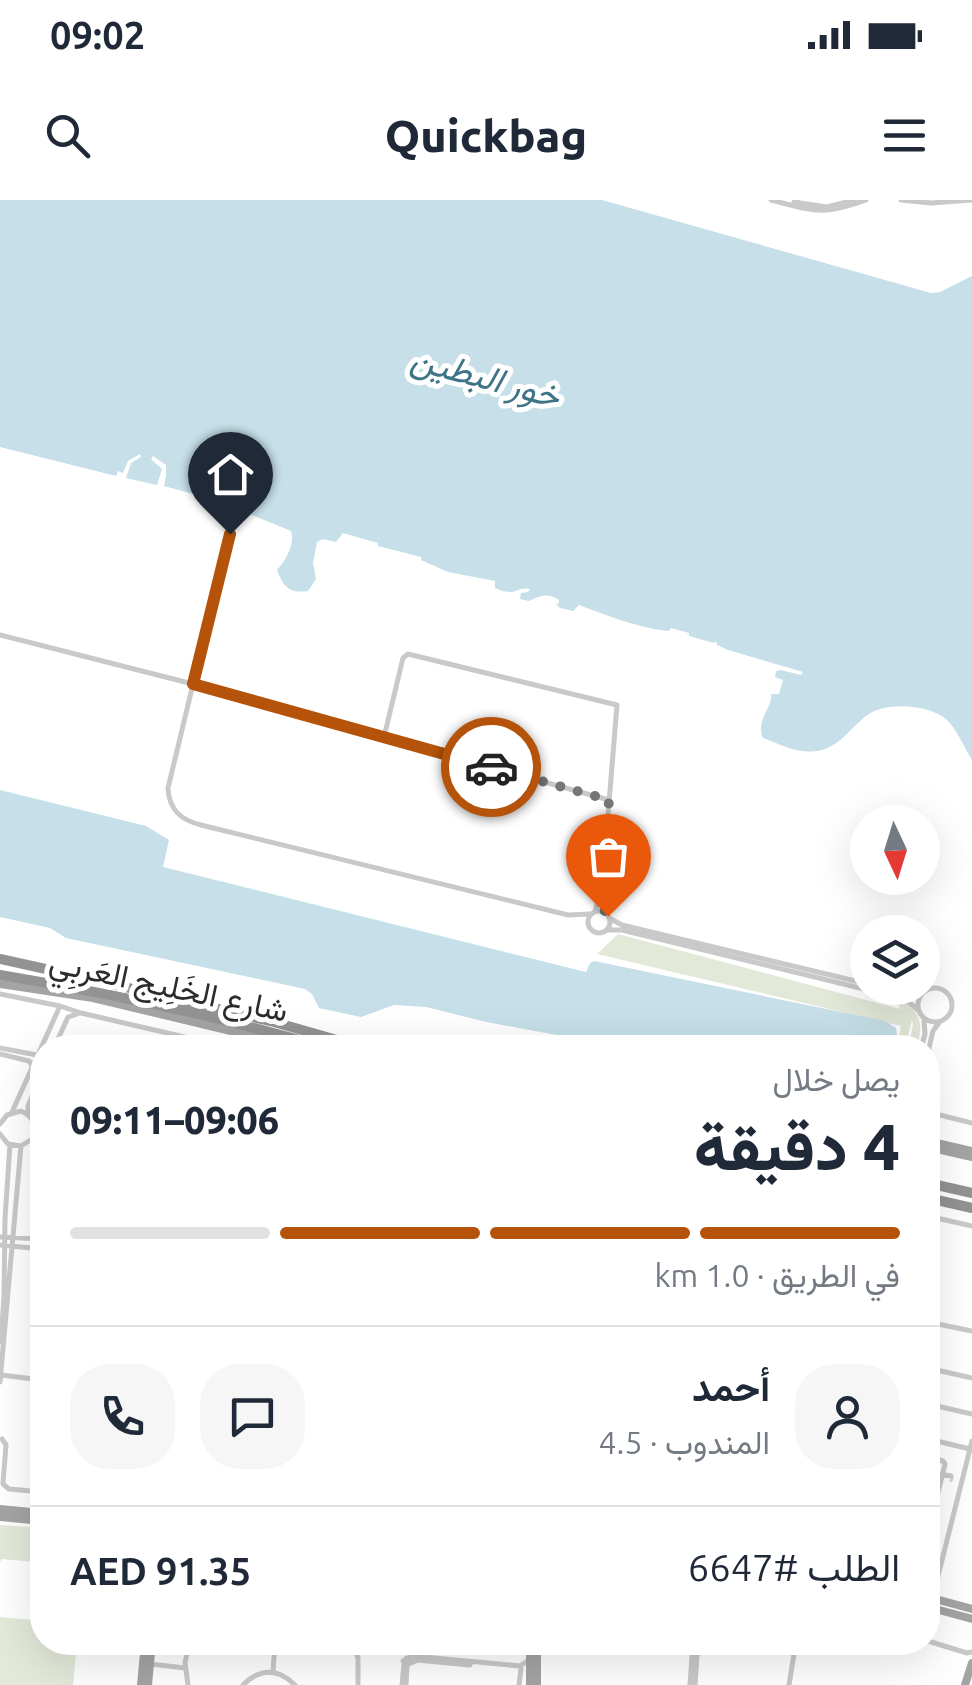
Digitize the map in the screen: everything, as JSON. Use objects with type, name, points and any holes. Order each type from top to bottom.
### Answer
[{"type":"highway","name":"شارع الخَلِيج العَربِي","points":[[0,959],[320,1035]]},
{"type":"highway","name":"شارع الخَلِيج العَربِي","points":[[0,975],[122,998],[279,1035]]},
{"type":"highway","points":[[940,1185],[966,1192]]},
{"type":"highway","points":[[940,1201],[972,1208]]},
{"type":"main road","points":[[0,989],[93,998],[250,1035]]},
{"type":"main road","points":[[940,1147],[972,1154]]},
{"type":"main road","points":[[2,1513],[30,1518]]},
{"type":"main road","points":[[940,1599],[971,1616]]},
{"type":"main road","points":[[940,1610],[971,1616]]},
{"type":"main road","points":[[145,1685],[147,1655]]},
{"type":"main road","points":[[145,1685],[149,1655]]},
{"type":"main road","points":[[531,1655],[532,1682]]},
{"type":"main road","points":[[532,1682],[533,1655]]},
{"type":"main road","points":[[965,1685],[972,1662]]},
{"type":"street","points":[[771,200],[826,212],[866,200]]},
{"type":"street","points":[[786,200],[822,207],[854,200]]},
{"type":"street","points":[[901,200],[972,200]]},
{"type":"street","points":[[234,514],[168,788],[170,802],[181,818],[568,914],[607,915],[622,925],[850,980]]},
{"type":"street","points":[[0,635],[193,684],[609,800]]},
{"type":"street","points":[[384,737],[407,654],[617,705],[602,888],[610,926],[606,930]]},
{"type":"street","points":[[588,927],[602,888]]},
{"type":"street","points":[[568,914],[597,933],[622,930],[904,999],[923,1018],[925,1035]]},
{"type":"street","points":[[0,989],[176,1035]]},
{"type":"street","points":[[932,1035],[951,1010],[950,997],[940,989]]},
{"type":"street","points":[[48,1004],[54,1010],[53,1020]]},
{"type":"street","points":[[918,1005],[918,1010]]},
{"type":"street","points":[[48,1035],[60,1006]]},
{"type":"street","points":[[59,1035],[70,1015],[81,1013]]},
{"type":"street","points":[[923,1018],[940,1021]]},
{"type":"street","points":[[53,1020],[63,1026]]},
{"type":"street","points":[[0,1051],[30,1056]]},
{"type":"street","points":[[14,1054],[30,1062]]},
{"type":"street","points":[[12,1112],[30,1077]]},
{"type":"street","points":[[28,1115],[30,1101]]},
{"type":"street","points":[[0,1124],[12,1112],[30,1117]]},
{"type":"street","points":[[940,1115],[972,1123]]},
{"type":"street","points":[[0,1134],[10,1145],[21,1146],[30,1140]]},
{"type":"street","points":[[10,1145],[0,1377],[30,1379]]},
{"type":"street","points":[[0,1350],[5,1241],[14,1219],[21,1146]]},
{"type":"street","points":[[0,1168],[10,1161]]},
{"type":"street","points":[[0,1176],[8,1182]]},
{"type":"street","points":[[14,1219],[26,1238]]},
{"type":"street","points":[[940,1219],[972,1226]]},
{"type":"street","points":[[5,1241],[30,1239]]},
{"type":"street","points":[[5,1241],[30,1242]]},
{"type":"street","points":[[5,1241],[20,1247]]},
{"type":"street","points":[[7,1257],[30,1245]]},
{"type":"street","points":[[940,1324],[972,1330]]},
{"type":"street","points":[[940,1371],[972,1378]]},
{"type":"street","points":[[940,1407],[972,1414]]},
{"type":"street","points":[[3,1441],[4,1483],[30,1489]]},
{"type":"street","points":[[940,1441],[971,1445],[940,1568]]},
{"type":"street","points":[[940,1461],[950,1478],[940,1499]]},
{"type":"street","points":[[940,1475],[962,1481]]},
{"type":"street","points":[[940,1595],[944,1600]]},
{"type":"street","points":[[940,1644],[969,1652],[972,1662]]},
{"type":"street","points":[[188,1655],[188,1685]]},
{"type":"street","points":[[272,1672],[274,1655]]},
{"type":"street","points":[[357,1655],[358,1685]]},
{"type":"street","points":[[692,1685],[694,1655]]},
{"type":"street","points":[[789,1685],[794,1655]]},
{"type":"street","points":[[404,1685],[407,1663],[413,1656],[520,1666],[530,1660]]},
{"type":"street","points":[[407,1663],[521,1669],[532,1682]]},
{"type":"street","points":[[150,1664],[185,1668]]},
{"type":"street","points":[[518,1685],[521,1669]]},
{"type":"street","points":[[243,1685],[258,1674],[272,1672],[286,1676],[295,1685]]},
{"type":"green space","points":[[618,934],[850,996],[850,1005],[900,1009],[900,1005],[907,1005],[919,1021],[920,1035],[911,1035],[912,1020],[908,1035],[899,1035],[901,1026],[597,954]]},
{"type":"green space","points":[[0,1525],[30,1527],[30,1562],[0,1562]]},
{"type":"green space","points":[[0,1617],[30,1620],[30,1655],[76,1655],[73,1685],[0,1685]]},
{"type":"water","name":"خور البطين","points":[[0,200],[602,200],[931,293],[972,276],[972,760],[947,720],[907,706],[874,711],[824,749],[809,752],[782,746],[763,738],[761,732],[771,694],[779,694],[783,680],[775,677],[776,671],[801,675],[803,672],[671,628],[669,631],[646,627],[579,605],[573,611],[560,608],[556,604],[559,600],[551,596],[520,599],[521,593],[530,589],[502,591],[495,588],[495,581],[448,572],[421,557],[343,533],[336,542],[317,542],[313,563],[316,579],[308,591],[291,590],[277,570],[289,552],[291,531],[245,512],[245,508],[164,486],[166,465],[153,456],[151,459],[162,469],[157,485],[126,478],[131,463],[140,454],[116,476],[0,447]]},
{"type":"water","points":[[0,790],[146,826],[169,840],[163,867],[586,972],[594,961],[885,1021],[896,1028],[897,1035],[556,1035],[426,1007],[394,1005],[361,1017],[319,1008],[305,989],[66,938],[50,928],[0,917]]},
{"type":"way so far","points":[[491,767],[609,800],[602,888],[608,916]]},
{"type":"route","points":[[230,534],[193,684],[491,767]]}]
